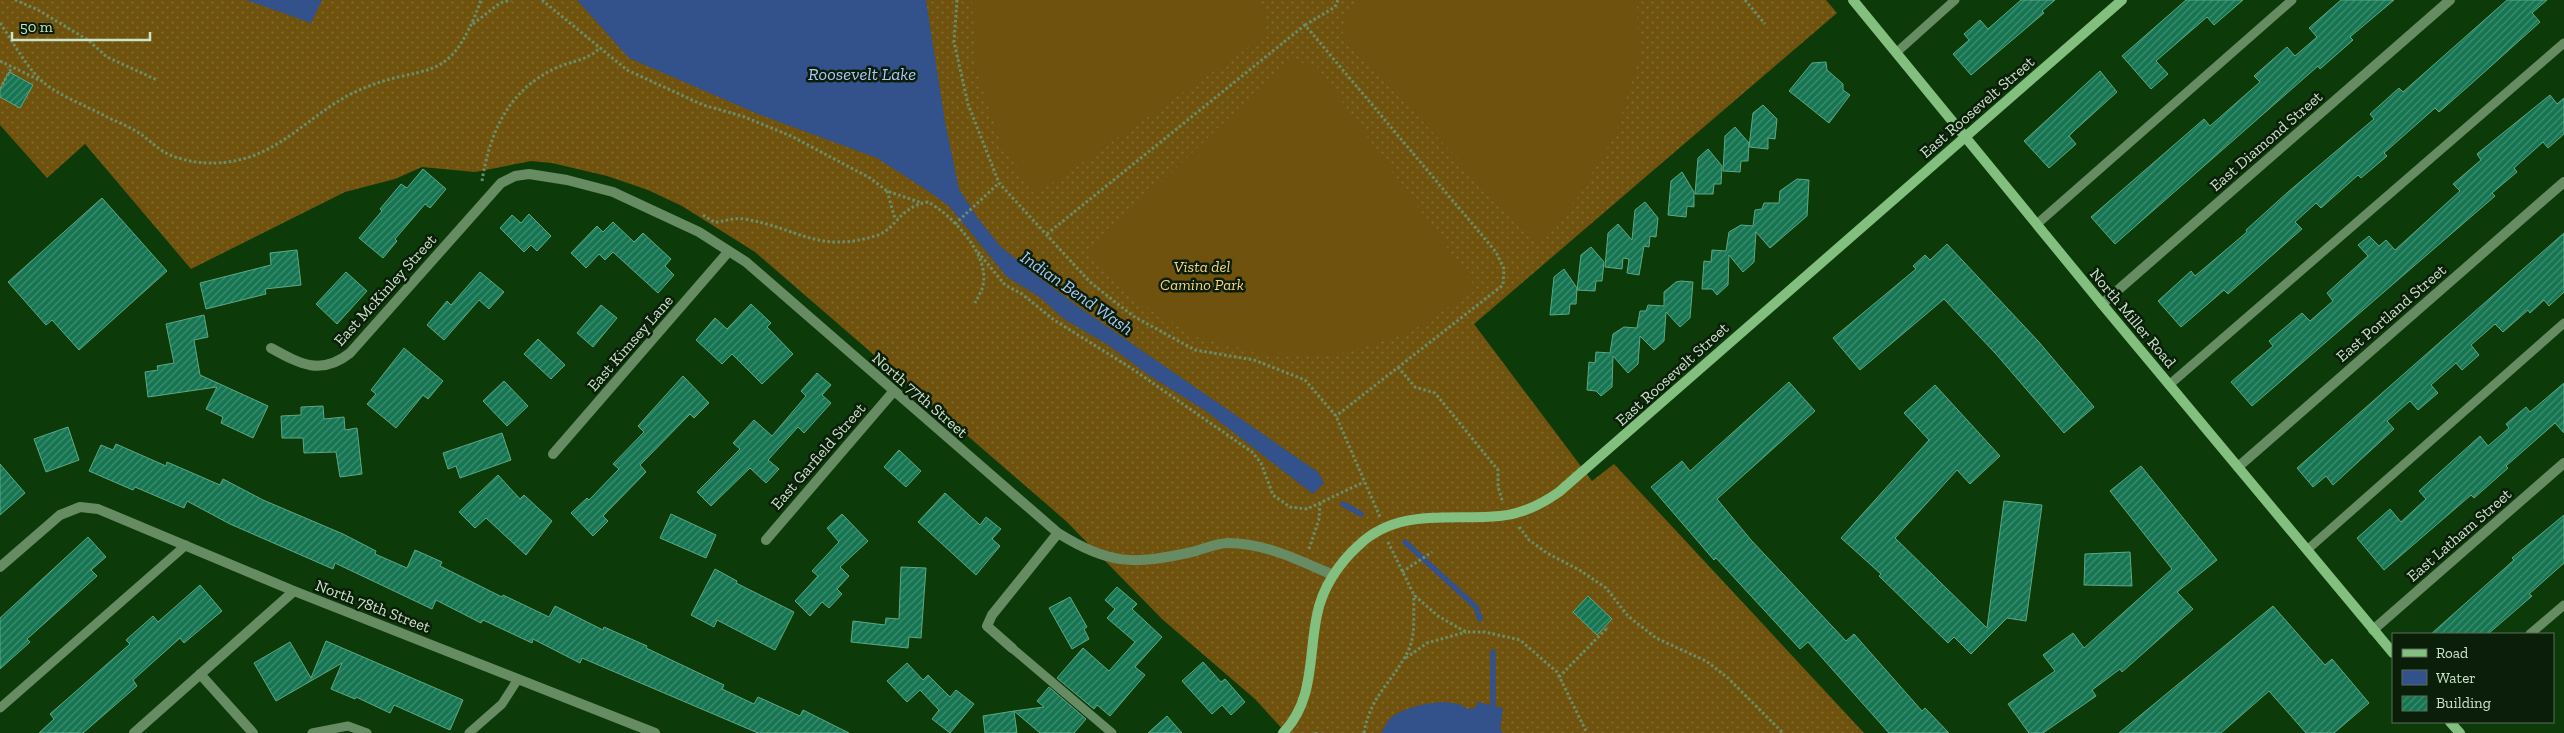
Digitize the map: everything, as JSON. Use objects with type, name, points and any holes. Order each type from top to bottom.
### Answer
[{"type":"street","name":"North Miller Road","points":[[1853,0],[2102,304],[2392,652]]},
{"type":"street","name":"East Roosevelt Street","points":[[1284,733],[1293,723],[1302,707],[1312,666],[1316,615],[1323,593],[1333,575],[1360,544],[1384,528],[1398,523],[1431,516],[1510,514],[1534,507],[1559,492],[2122,0]]},
{"type":"street","name":"East Diamond Street","points":[[2102,304],[2450,0]]},
{"type":"street","name":"North 77th Street","points":[[501,182],[515,176],[529,174],[567,180],[613,192],[665,214],[699,232],[746,262],[893,392],[1058,533],[1098,555],[1133,562],[1227,543],[1272,549],[1333,575]]},
{"type":"street","name":"East McKinley Street","points":[[271,348],[298,362],[320,366],[337,364],[350,353],[501,182]]},
{"type":"street","name":"East Portland Street","points":[[2238,466],[2564,182]]},
{"type":"street","name":"East Kimsey Lane","points":[[553,454],[729,251]]},
{"type":"street","name":"East Garfield Street","points":[[766,540],[893,392]]},
{"type":"street","name":"East Latham Street","points":[[2373,630],[2564,463]]},
{"type":"street","name":"North 78th Street","points":[[0,567],[60,515],[80,507],[98,509],[294,591],[656,733]]},
{"type":"street","points":[[1012,648],[987,626],[992,615],[1058,533]]},
{"type":"street","points":[[134,733],[294,591]]},
{"type":"street","points":[[200,674],[253,733]]},
{"type":"street","points":[[2451,723],[2460,733]]},
{"type":"street","points":[[627,733],[636,725]]},
{"type":"lane","points":[[1897,52],[1955,0]]},
{"type":"lane","points":[[2037,224],[2292,0]]},
{"type":"lane","points":[[2170,385],[2564,43]]},
{"type":"lane","points":[[2307,550],[2564,323]]},
{"type":"lane","points":[[0,708],[186,545]]},
{"type":"lane","points":[[2531,633],[2564,605]]},
{"type":"lane","points":[[1012,648],[1112,733]]},
{"type":"lane","points":[[469,733],[502,704],[518,679]]},
{"type":"lane","points":[[312,733],[348,726],[366,733]]},
{"type":"path","points":[[15,0],[38,10],[88,40],[107,57],[157,80]]},
{"type":"path","points":[[0,61],[140,134],[166,153],[201,163],[231,162],[255,155],[279,142],[329,106],[353,93],[373,84],[426,72],[442,66],[454,55],[472,24],[481,0]]},
{"type":"path","points":[[472,24],[500,3],[510,0]]},
{"type":"path","points":[[542,0],[627,70],[703,105],[742,116],[791,136],[870,178],[887,191],[922,203]]},
{"type":"path","points":[[957,0],[954,42],[968,104],[999,184],[1048,234],[1090,282],[1133,316],[1195,350],[1254,360],[1305,380],[1336,416],[1380,517]]},
{"type":"path","points":[[1048,234],[1305,26],[1335,7],[1338,0]]},
{"type":"path","points":[[1745,0],[1765,24]]},
{"type":"path","points":[[0,23],[26,65],[44,83]]},
{"type":"path","points":[[1305,26],[1496,252],[1504,270],[1503,284],[1336,416]]},
{"type":"path","points":[[482,181],[487,150],[497,124],[523,90],[558,67],[587,58],[600,48]]},
{"type":"path","points":[[0,89],[12,67]]},
{"type":"path","points":[[955,224],[999,184]]},
{"type":"path","points":[[887,191],[896,220]]},
{"type":"path","points":[[704,215],[714,222],[729,218],[744,219],[822,242],[847,243],[877,236],[888,229],[915,204],[928,202],[940,208],[955,224],[1005,285],[1022,294],[1054,320],[1132,368],[1252,452],[1260,463],[1273,495],[1290,507],[1307,509],[1364,482]]},
{"type":"path","points":[[975,303],[983,284],[983,266],[978,252]]},
{"type":"path","points":[[1398,367],[1415,387],[1435,393],[1498,470],[1498,487],[1510,514],[1529,540],[1606,588],[1628,616],[1656,638],[1706,661],[1728,678],[1783,733]]},
{"type":"path","points":[[1309,549],[1319,519],[1320,503]]},
{"type":"path","points":[[1388,542],[1414,595],[1438,616],[1466,632]]},
{"type":"path","points":[[1402,572],[1432,552]]},
{"type":"path","points":[[1402,662],[1410,647],[1414,595]]},
{"type":"path","points":[[1559,676],[1606,629],[1604,628]]},
{"type":"path","points":[[1364,733],[1366,723],[1381,689],[1411,652],[1427,644],[1466,632],[1485,632],[1520,640],[1559,676],[1587,733]]},
{"type":"green space","name":"Vista del Camino Park","points":[[0,0],[1826,0],[1837,13],[1474,324],[1592,481],[1614,464],[1864,733],[1286,733],[1255,699],[1162,619],[1066,521],[755,252],[682,206],[648,190],[607,176],[552,163],[531,161],[475,172],[422,167],[395,179],[345,192],[191,269],[85,144],[47,178],[0,125]]},
{"type":"green space","points":[[972,0],[1259,0],[1265,7],[1266,35],[1035,195],[1001,143],[977,73]]},
{"type":"green space","points":[[1362,0],[1637,0],[1639,56],[1616,134],[1577,198],[1537,243],[1342,36],[1349,9]]},
{"type":"green space","points":[[1289,60],[1316,66],[1477,289],[1408,333],[1339,354],[1276,357],[1197,337],[1132,299],[1087,254]]},
{"type":"water","points":[[246,0],[322,0],[311,23]]},
{"type":"water","name":"Roosevelt Lake","points":[[577,0],[926,0],[945,122],[959,189],[977,217],[1000,246],[1083,310],[1318,472],[1324,483],[1313,494],[1206,411],[1150,376],[1108,345],[1064,319],[1041,298],[1007,277],[949,206],[877,158],[758,114],[629,58]]},
{"type":"water","points":[[1442,702],[1461,705],[1467,709],[1475,708],[1478,702],[1503,708],[1500,729],[1503,733],[1381,733],[1392,717],[1408,709]]},
{"type":"building","points":[[2021,0],[2055,0],[2042,11],[2044,13],[1971,75],[1953,54],[1969,40],[1964,34],[1980,20],[1988,29]]},
{"type":"building","points":[[2186,0],[2243,0],[2214,25],[2207,17],[2156,61],[2168,74],[2151,89],[2122,56]]},
{"type":"building","points":[[2341,0],[2394,0],[2350,37],[2353,40],[2320,69],[2318,66],[2115,244],[2091,217],[2204,119],[2210,126],[2260,82],[2254,76],[2287,47],[2295,56],[2317,37],[2309,28]]},
{"type":"building","points":[[2507,0],[2547,0],[2532,13],[2540,22],[2471,84],[2439,112],[2435,108],[2384,153],[2387,156],[2361,178],[2358,175],[2321,208],[2316,203],[2295,222],[2302,229],[2228,294],[2224,290],[2181,327],[2158,301],[2191,271],[2195,276],[2247,232],[2246,230],[2288,192],[2374,119],[2370,114],[2399,88],[2403,92]]},
{"type":"building","points":[[1826,62],[1827,70],[1843,84],[1843,90],[1850,95],[1829,123],[1789,91],[1812,63]]},
{"type":"building","points":[[2100,71],[2117,92],[2069,136],[2076,144],[2049,168],[2024,141]]},
{"type":"building","points":[[9,72],[33,85],[20,108],[0,97],[0,89]]},
{"type":"building","points":[[2550,95],[2557,104],[2564,98],[2564,134],[2548,148],[2543,142],[2514,168],[2517,172],[2492,193],[2495,196],[2252,406],[2231,382],[2273,346],[2269,341],[2302,313],[2310,321],[2333,301],[2327,293],[2368,256],[2358,245],[2369,236],[2379,246],[2386,240],[2395,250],[2460,191],[2453,184],[2481,160],[2477,154]]},
{"type":"building","points":[[1763,105],[1777,119],[1775,139],[1768,138],[1768,149],[1749,147],[1753,113]]},
{"type":"building","points":[[1735,127],[1749,143],[1748,161],[1741,161],[1740,172],[1723,171],[1725,136]]},
{"type":"building","points":[[1708,149],[1722,166],[1721,184],[1714,184],[1713,194],[1695,194],[1698,158]]},
{"type":"building","points":[[423,169],[446,189],[430,208],[425,204],[395,239],[397,241],[383,258],[359,238],[382,211],[380,209],[401,184],[407,188]]},
{"type":"building","points":[[1682,172],[1694,192],[1694,207],[1687,206],[1686,217],[1668,215],[1671,181]]},
{"type":"building","points":[[1797,179],[1809,180],[1807,216],[1770,248],[1756,232],[1754,262],[1743,272],[1729,255],[1728,285],[1717,295],[1712,289],[1702,289],[1704,261],[1711,262],[1712,250],[1726,251],[1729,232],[1741,225],[1753,226],[1755,210],[1762,209],[1764,203],[1779,203],[1780,191]]},
{"type":"building","points":[[102,198],[167,271],[79,350],[52,320],[46,325],[8,282]]},
{"type":"building","points":[[1645,202],[1658,218],[1656,237],[1650,236],[1649,247],[1644,246],[1639,275],[1627,273],[1629,259],[1623,258],[1622,269],[1605,267],[1608,233],[1618,224],[1632,240],[1635,210]]},
{"type":"building","points":[[529,214],[551,236],[537,251],[531,245],[524,252],[500,228],[512,215],[521,223]]},
{"type":"building","points":[[613,222],[634,242],[643,233],[671,259],[665,266],[674,275],[658,293],[613,252],[605,260],[599,254],[586,268],[571,253],[597,226],[603,232]]},
{"type":"building","points":[[2564,233],[2564,292],[2549,306],[2544,300],[2530,313],[2528,310],[2503,332],[2495,324],[2471,345],[2479,355],[2462,370],[2456,363],[2431,385],[2438,393],[2418,410],[2410,401],[2387,421],[2394,429],[2333,485],[2326,476],[2313,487],[2297,468]]},
{"type":"building","points":[[1947,244],[2038,341],[2094,407],[2064,433],[1996,354],[1944,299],[1860,370],[1833,338],[1916,269],[1913,266],[1925,255],[1930,260]]},
{"type":"building","points":[[1591,247],[1604,262],[1602,281],[1596,281],[1595,291],[1577,290],[1581,255]]},
{"type":"building","points":[[297,250],[301,285],[265,289],[266,294],[206,309],[200,283],[271,265],[270,253]]},
{"type":"building","points":[[1564,269],[1577,288],[1576,304],[1570,304],[1569,314],[1550,315],[1554,277]]},
{"type":"building","points":[[346,272],[367,291],[337,324],[316,304]]},
{"type":"building","points":[[480,272],[504,292],[489,309],[479,300],[444,340],[427,325],[447,301],[451,305]]},
{"type":"building","points":[[1676,282],[1693,282],[1690,318],[1680,327],[1666,312],[1664,341],[1654,350],[1640,336],[1638,364],[1628,373],[1613,356],[1612,387],[1601,396],[1596,391],[1587,390],[1589,362],[1595,363],[1596,352],[1610,353],[1613,334],[1624,327],[1637,328],[1640,311],[1646,311],[1648,305],[1664,306],[1664,292]]},
{"type":"building","points":[[751,304],[771,323],[767,327],[793,354],[762,384],[732,354],[722,364],[696,340],[715,318],[727,329]]},
{"type":"building","points":[[601,305],[617,318],[593,347],[577,333]]},
{"type":"building","points":[[204,315],[208,337],[194,340],[200,375],[268,406],[253,438],[221,423],[223,417],[206,409],[217,387],[148,397],[145,372],[158,370],[157,366],[174,363],[166,324]]},
{"type":"building","points":[[538,339],[565,365],[551,379],[524,354]]},
{"type":"building","points":[[404,348],[443,381],[428,399],[423,395],[396,428],[367,404],[376,394],[371,390]]},
{"type":"building","points":[[817,373],[831,385],[822,395],[831,403],[804,433],[798,427],[768,460],[779,469],[766,483],[750,468],[711,506],[697,492],[740,449],[733,443],[754,420],[772,436],[806,396],[801,391]]},
{"type":"building","points":[[683,376],[709,403],[694,418],[690,414],[640,465],[646,472],[603,516],[608,521],[593,536],[571,513],[587,498],[589,500],[619,469],[613,464],[644,432],[638,426]]},
{"type":"building","points":[[504,381],[528,406],[507,426],[483,401]]},
{"type":"building","points":[[1789,382],[1815,411],[1717,499],[1751,540],[1846,641],[1854,634],[1922,711],[1925,708],[1949,733],[1889,733],[1808,642],[1800,649],[1716,558],[1714,560],[1651,487],[1682,461],[1690,471]]},
{"type":"building","points":[[2564,383],[2564,433],[2555,423],[2506,466],[2508,468],[2474,498],[2471,495],[2384,570],[2357,538],[2390,509],[2401,522],[2426,499],[2419,491],[2480,436],[2488,446],[2509,428],[2506,424],[2526,407],[2530,412]]},
{"type":"building","points":[[1935,385],[2000,456],[1970,484],[1957,470],[1895,538],[1987,628],[2004,501],[2042,505],[2026,621],[2007,618],[1971,654],[1954,637],[1948,643],[1879,576],[1881,574],[1841,538],[1929,440],[1904,413]]},
{"type":"building","points":[[323,406],[324,419],[344,417],[345,430],[357,428],[362,474],[340,477],[336,452],[304,453],[303,438],[282,438],[281,416],[301,415],[301,407]]},
{"type":"building","points":[[68,427],[79,460],[46,472],[34,439]]},
{"type":"building","points":[[502,433],[511,460],[460,478],[456,466],[448,469],[443,453]]},
{"type":"building","points":[[116,444],[166,466],[167,462],[220,485],[223,479],[263,500],[343,534],[376,551],[375,554],[407,568],[415,550],[442,562],[440,566],[502,597],[503,595],[549,617],[555,606],[603,630],[604,627],[647,646],[646,648],[724,685],[722,689],[754,704],[758,697],[800,716],[803,710],[849,733],[758,733],[582,658],[580,663],[533,639],[532,643],[483,620],[481,623],[436,600],[432,609],[335,563],[333,569],[230,524],[187,501],[184,508],[135,487],[133,490],[89,471],[101,445],[113,450]]},
{"type":"building","points":[[899,450],[921,471],[906,487],[884,467]]},
{"type":"building","points":[[0,464],[25,493],[0,515]]},
{"type":"building","points":[[2141,466],[2217,560],[2177,592],[2193,609],[2122,672],[2120,669],[2092,690],[2096,696],[2043,733],[2029,733],[2008,704],[2055,671],[2043,655],[2073,633],[2084,648],[2172,569],[2110,491]]},
{"type":"building","points":[[498,475],[520,499],[524,495],[552,521],[526,555],[486,518],[475,528],[459,512]]},
{"type":"building","points":[[945,493],[980,525],[986,517],[1001,529],[992,539],[1000,546],[976,575],[918,522]]},
{"type":"building","points":[[671,514],[716,535],[706,558],[660,538]]},
{"type":"building","points":[[842,514],[868,541],[840,567],[849,576],[837,589],[842,594],[829,608],[822,602],[810,616],[795,601],[818,576],[812,571],[839,542],[827,528]]},
{"type":"building","points":[[2564,515],[2564,563],[2529,594],[2532,596],[2489,633],[2432,633],[2514,560],[2512,558]]},
{"type":"building","points":[[88,537],[106,557],[91,570],[97,576],[27,639],[30,642],[0,669],[0,618]]},
{"type":"building","points":[[2130,552],[2132,586],[2084,585],[2085,554]]},
{"type":"building","points":[[901,567],[926,568],[921,638],[909,637],[908,648],[851,642],[853,621],[885,625],[886,618],[899,619]]},
{"type":"building","points":[[715,569],[737,581],[736,583],[794,612],[775,650],[717,620],[714,627],[691,615]]},
{"type":"building","points":[[200,585],[222,611],[184,643],[180,638],[133,680],[137,686],[83,733],[39,733],[54,719],[50,714],[130,644],[126,640],[153,616],[158,622]]},
{"type":"building","points":[[1117,587],[1137,604],[1132,609],[1162,637],[1135,667],[1145,675],[1110,716],[1097,705],[1094,709],[1057,678],[1083,648],[1109,671],[1135,642],[1107,618],[1115,609],[1105,600]]},
{"type":"building","points":[[1588,596],[1612,619],[1597,635],[1573,612]]},
{"type":"building","points":[[1070,597],[1087,627],[1084,629],[1089,639],[1072,649],[1049,608]]},
{"type":"building","points":[[2273,606],[2325,665],[2332,659],[2369,703],[2334,733],[2306,733],[2269,691],[2221,733],[2119,733]]},
{"type":"building","points":[[326,641],[463,700],[450,730],[394,705],[390,713],[356,697],[355,699],[331,689],[342,663],[276,701],[254,663],[290,642],[311,678]]},
{"type":"building","points":[[1203,662],[1221,682],[1225,679],[1245,702],[1231,715],[1222,705],[1212,714],[1182,681]]},
{"type":"building","points":[[907,663],[923,680],[928,675],[950,697],[956,690],[974,704],[950,733],[932,719],[939,710],[920,690],[907,702],[887,681]]},
{"type":"building","points":[[1049,687],[1086,719],[1074,733],[1040,733],[1014,711],[1044,707],[1037,701]]},
{"type":"building","points":[[1014,711],[1017,733],[985,733],[983,716]]},
{"type":"building","points":[[1167,716],[1182,733],[1148,733]]},
{"type":"waterway","name":"Indian Bend Wash","points":[[1343,504],[1361,514]]},
{"type":"waterway","name":"Indian Bend Wash","points":[[1405,542],[1476,607],[1480,619]]},
{"type":"waterway","name":"Indian Bend Wash","points":[[1489,712],[1493,706],[1493,652]]}]
